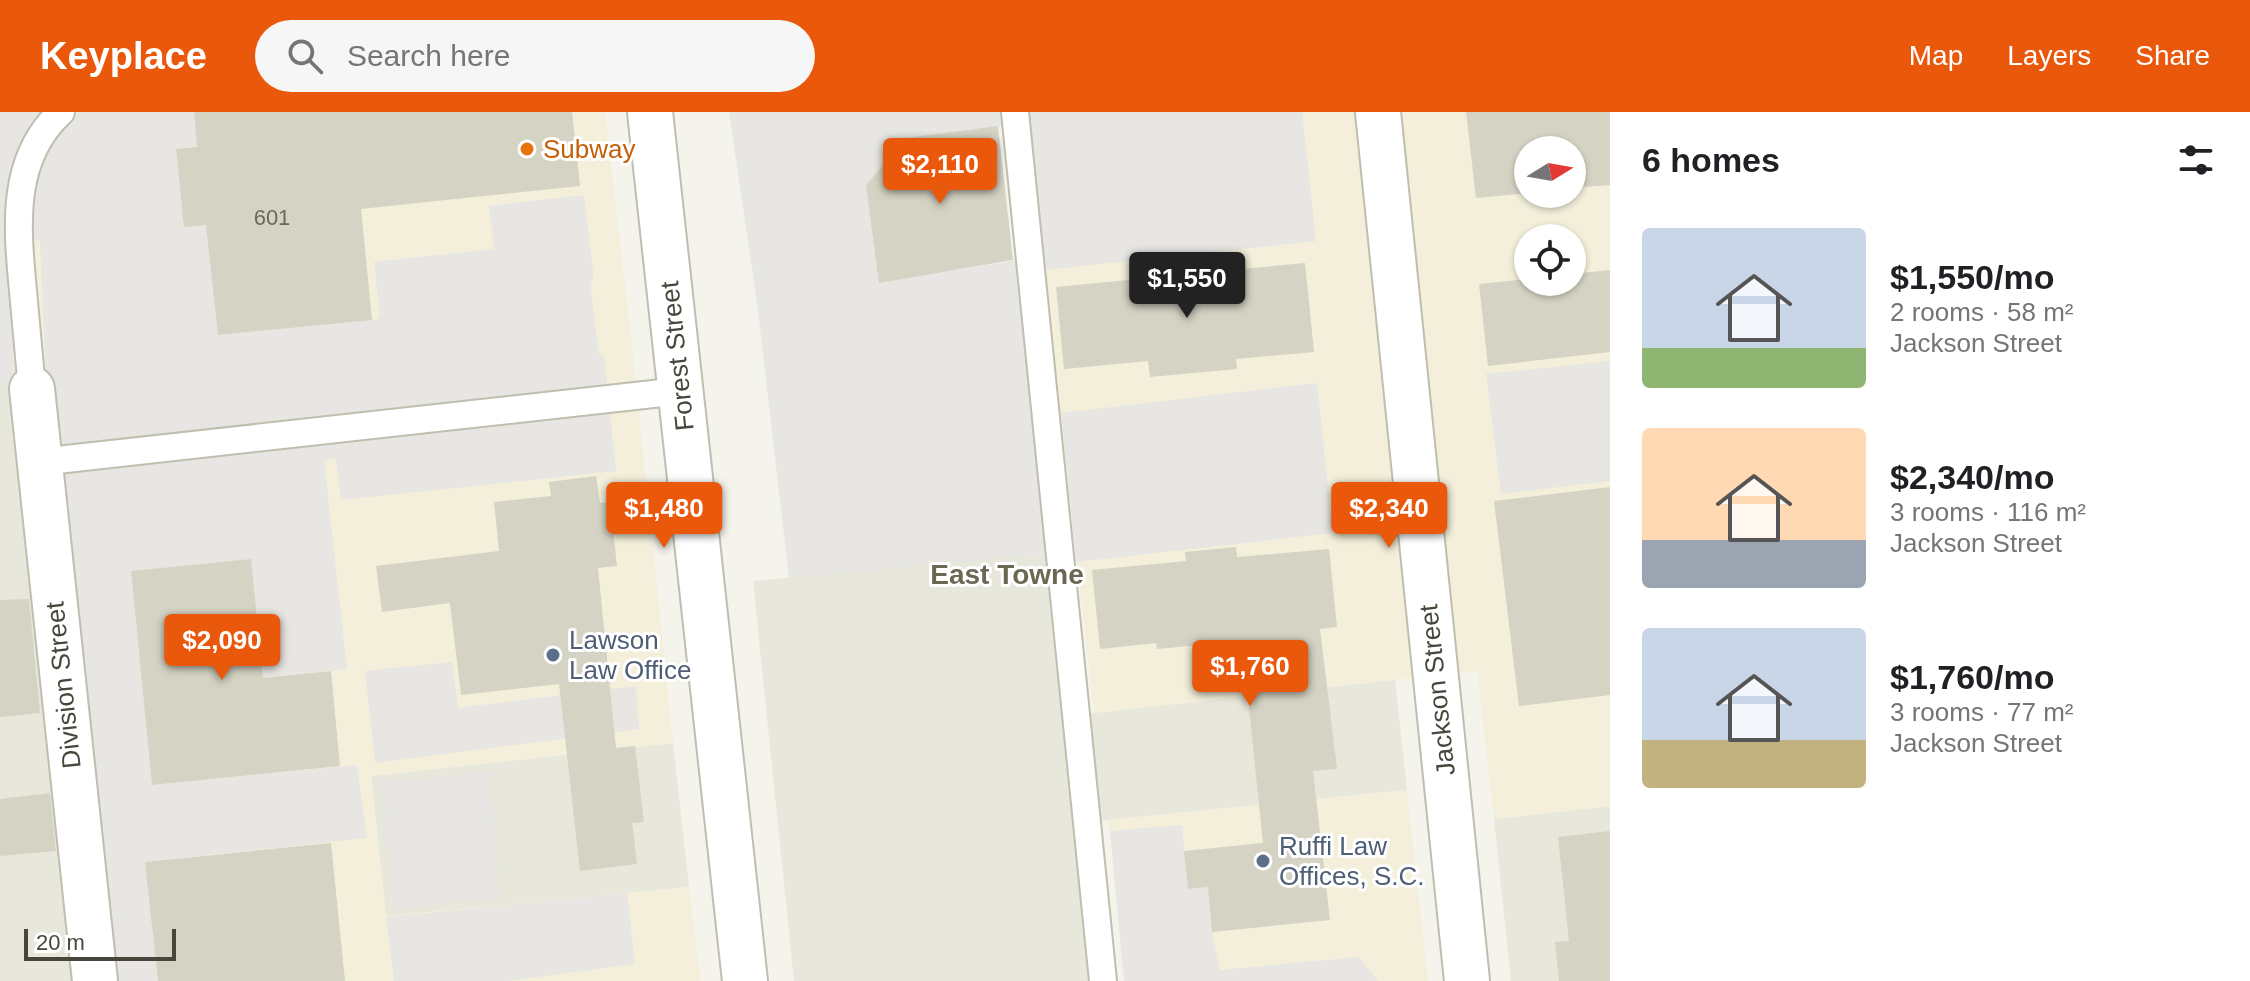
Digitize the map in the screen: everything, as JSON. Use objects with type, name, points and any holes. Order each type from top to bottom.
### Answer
[{"type":"street","name":"Forest Street","points":[[650,112],[745,981]]},
{"type":"street","name":"Jackson Street","points":[[1378,112],[1467,981]]},
{"type":"street","name":"Division Street","points":[[32,389],[95,981]]},
{"type":"lane","points":[[32,389],[12,177],[61,112]]},
{"type":"lane","points":[[1015,112],[1103,981]]},
{"type":"lane","points":[[39,462],[680,391]]},
{"type":"shaded area","points":[[0,112],[605,112],[673,743],[371,776],[386,916],[689,887],[701,981],[108,981],[15,387],[0,387]]},
{"type":"shaded area","points":[[0,112],[194,112],[197,147],[176,149],[184,227],[206,225],[219,335],[378,319],[374,262],[494,249],[489,206],[584,195],[594,281],[590,282],[599,355],[604,355],[616,471],[341,500],[336,459],[324,460],[347,669],[263,678],[251,559],[131,571],[152,785],[357,765],[367,838],[146,862],[158,981],[108,981],[46,387],[40,240],[8,245],[15,387],[0,387]]},
{"type":"shaded area","points":[[729,112],[1003,112],[1005,126],[906,138],[866,185],[880,282],[1019,260],[1051,553],[789,578],[757,302]]},
{"type":"shaded area","points":[[1026,112],[1610,112],[1610,806],[1494,819],[1477,671],[1094,713]]},
{"type":"shaded area","points":[[1026,112],[1302,112],[1316,241],[1044,270]]},
{"type":"shaded area","points":[[1610,361],[1610,481],[1501,494],[1486,374]]},
{"type":"shaded area","points":[[1317,383],[1333,533],[1076,562],[1061,413]]},
{"type":"shaded area","points":[[0,387],[15,387],[79,981],[0,981]]},
{"type":"shaded area","points":[[1051,553],[1066,714],[1395,679],[1407,790],[1078,823],[1092,981],[794,981],[753,581]]},
{"type":"shaded area","points":[[452,662],[458,708],[636,686],[639,729],[375,763],[365,671]]},
{"type":"shaded area","points":[[673,743],[689,887],[386,917],[371,776]]},
{"type":"shaded area","points":[[490,772],[500,897],[394,909],[381,783]]},
{"type":"shaded area","points":[[1407,790],[1428,981],[1124,981],[1109,820]]},
{"type":"shaded area","points":[[1610,806],[1610,981],[1511,981],[1494,819]]},
{"type":"shaded area","points":[[1182,825],[1188,889],[1208,887],[1212,932],[1220,970],[1359,957],[1378,981],[1124,981],[1110,831]]},
{"type":"shaded area","points":[[627,893],[635,964],[508,981],[394,981],[386,917]]},
{"type":"building","points":[[194,112],[572,112],[580,186],[361,209],[372,320],[218,335],[206,225],[184,227],[176,149],[197,147]]},
{"type":"building","points":[[1466,112],[1610,112],[1610,185],[1586,187],[1586,136],[1514,136],[1514,194],[1476,198]]},
{"type":"building","points":[[998,126],[1013,260],[879,283],[866,185],[906,138]]},
{"type":"building","points":[[1305,263],[1314,352],[1236,359],[1237,369],[1150,377],[1148,361],[1064,369],[1056,287]]},
{"type":"building","points":[[1610,270],[1610,352],[1488,366],[1479,284],[1514,280],[1514,296],[1586,296],[1586,273]]},
{"type":"building","points":[[596,476],[600,503],[610,502],[617,566],[598,568],[616,748],[635,746],[644,822],[632,823],[637,864],[580,871],[559,684],[461,695],[450,603],[382,612],[376,566],[499,551],[494,502],[551,496],[549,482]]},
{"type":"building","points":[[1610,487],[1610,695],[1519,706],[1494,501]]},
{"type":"building","points":[[1236,547],[1237,557],[1329,549],[1337,627],[1320,629],[1337,769],[1313,771],[1330,920],[1212,932],[1208,887],[1188,889],[1184,851],[1263,843],[1242,641],[1157,649],[1156,643],[1100,649],[1092,570],[1186,561],[1185,552]]},
{"type":"building","points":[[251,559],[263,678],[331,671],[340,766],[152,785],[131,571]]},
{"type":"building","points":[[29,599],[40,713],[0,717],[0,600]]},
{"type":"building","points":[[50,793],[56,851],[0,856],[0,799]]},
{"type":"building","points":[[1610,831],[1610,981],[1559,981],[1555,942],[1569,941],[1558,837]]},
{"type":"building","points":[[331,843],[345,981],[158,981],[145,862]]},
{"type":"place","name":"Subway","points":[[527,149]]},
{"type":"place","name":"Lawson Law Office","points":[[553,655]]},
{"type":"place","name":"Ruffi Law Offices, S.C.","points":[[1263,861]]},
{"type":"district","name":"East Towne","points":[[1007,574]]}]
